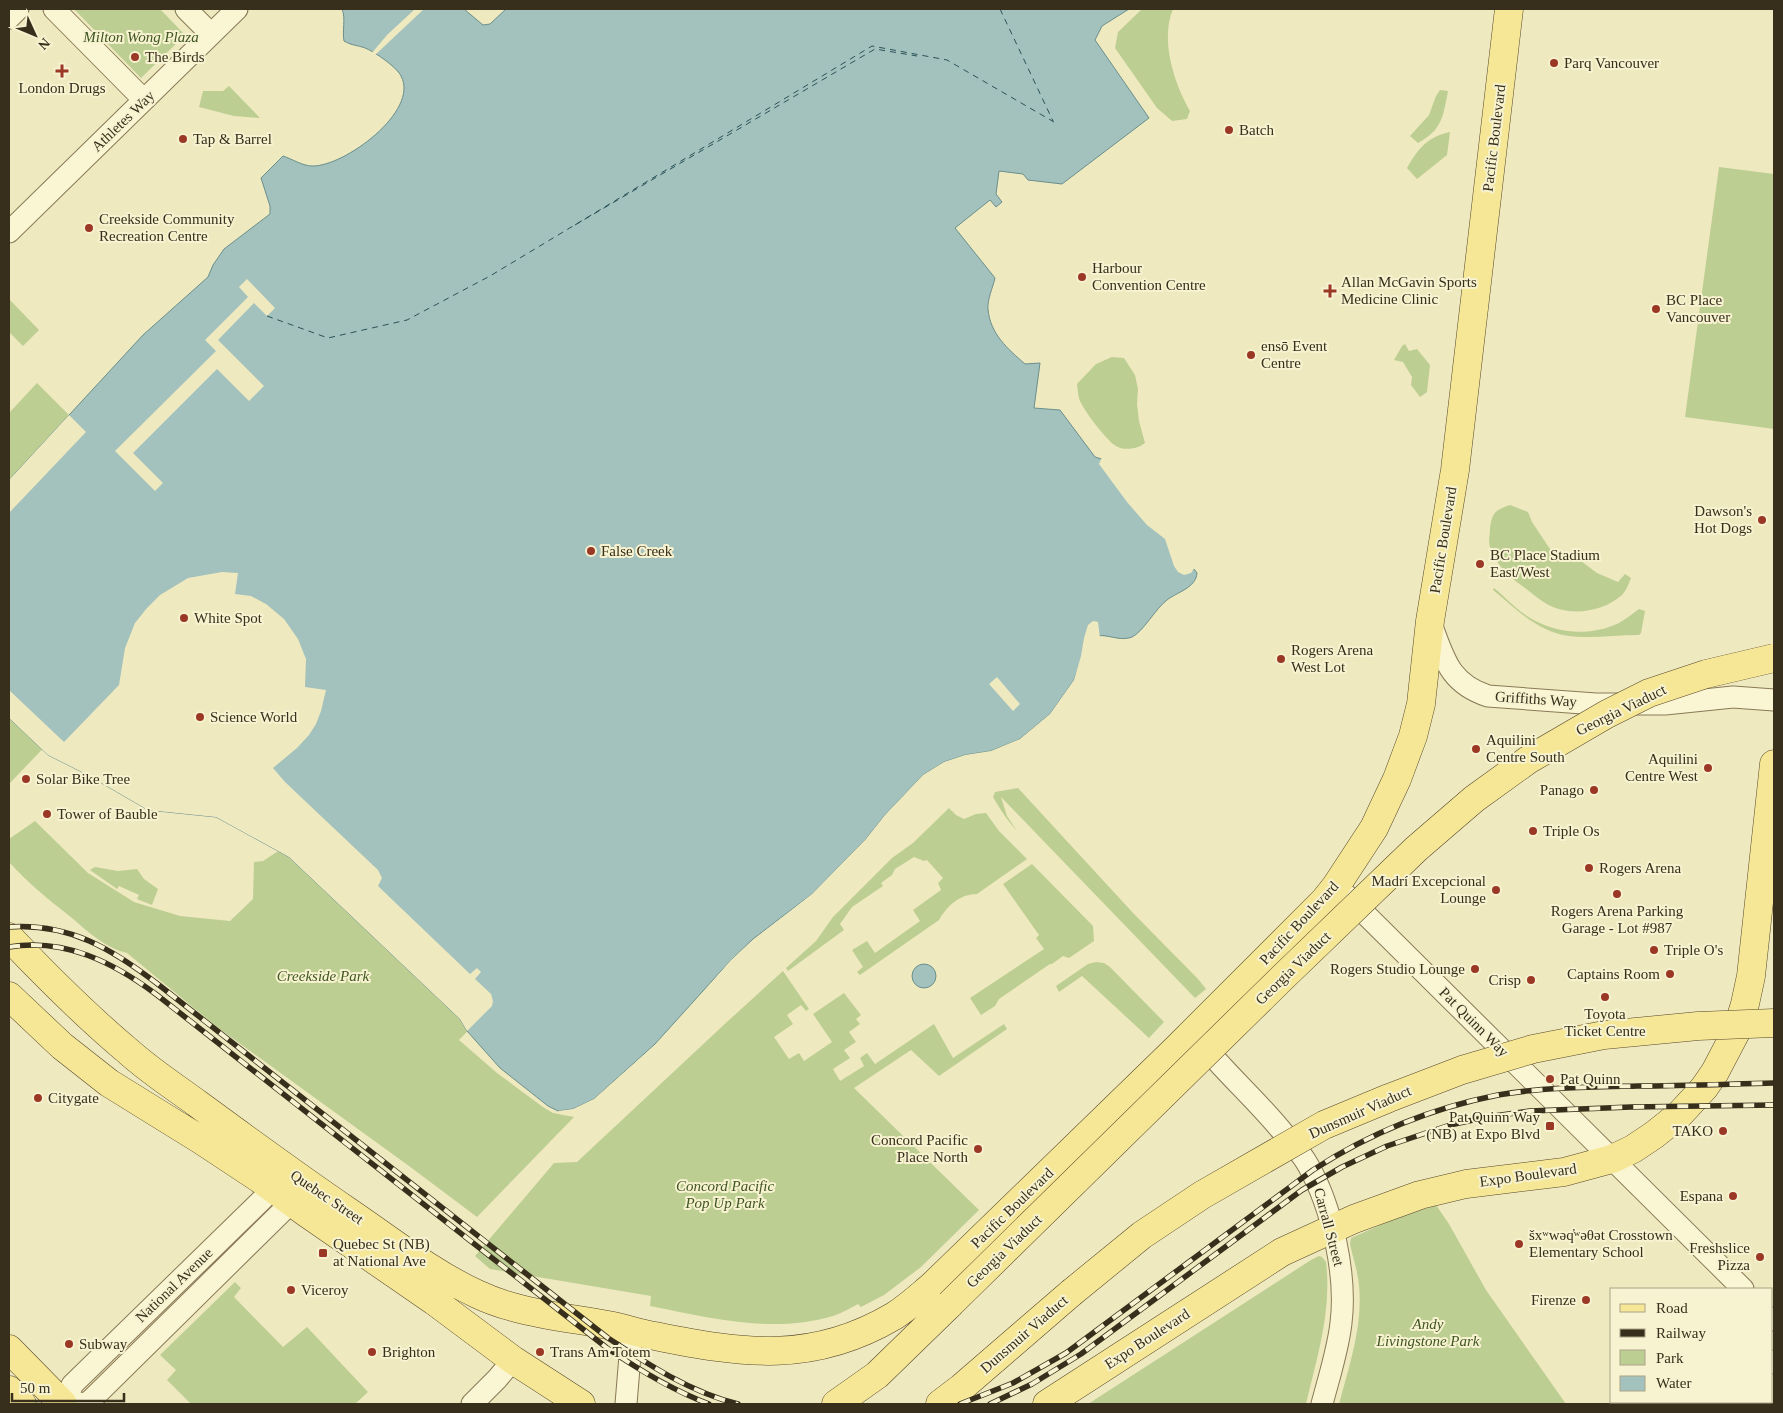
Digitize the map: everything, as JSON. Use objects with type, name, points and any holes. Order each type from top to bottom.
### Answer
[{"type":"main road","name":"Pacific Boulevard","points":[[632,1331],[736,1349],[777,1352],[837,1342],[895,1315],[932,1286],[1192,1033],[1325,900],[1336,886],[1374,828],[1398,779],[1410,745],[1421,704],[1430,621],[1458,448],[1509,9]]},
{"type":"main road","name":"Georgia Viaduct","points":[[877,1375],[1416,849],[1474,799],[1528,760],[1607,714],[1649,693],[1706,674],[1774,658]]},
{"type":"main road","name":"Expo Boulevard","points":[[1047,1404],[1282,1252],[1376,1210],[1420,1195],[1466,1184],[1564,1172],[1612,1159],[1654,1135],[1688,1106],[1715,1072],[1737,1030],[1746,1004],[1751,976],[1774,764]]},
{"type":"main road","name":"Quebec Street","points":[[9,937],[86,1014],[131,1054],[292,1188],[434,1302],[512,1360],[581,1404]]},
{"type":"main road","name":"Quebec Street","points":[[9,996],[62,1046],[109,1083],[202,1140],[292,1188],[476,1294],[492,1301],[521,1309],[632,1331]]},
{"type":"main road","name":"Dunsmuir Viaduct","points":[[940,1404],[954,1396],[1071,1293],[1142,1236],[1202,1195],[1324,1125],[1462,1070],[1533,1049],[1604,1036],[1698,1026],[1774,1023]]},
{"type":"main road","points":[[9,1349],[63,1404]]},
{"type":"main road","points":[[836,1404],[877,1375]]},
{"type":"main road","points":[[854,1404],[877,1375]]},
{"type":"main road","points":[[9,1390],[22,1404]]},
{"type":"street","points":[[9,18],[18,9]]},
{"type":"street","points":[[54,9],[144,100]]},
{"type":"street","points":[[186,9],[210,34]]},
{"type":"street","name":"Athletes Way","points":[[9,232],[237,9]]},
{"type":"street","name":"Griffiths Way","points":[[1430,621],[1448,667],[1461,683],[1475,692],[1488,696],[1596,704],[1665,704],[1733,697],[1774,700]]},
{"type":"street","name":"Pat Quinn Way","points":[[1336,886],[1742,1288]]},
{"type":"street","name":"Carrall Street","points":[[1192,1033],[1216,1062],[1284,1133],[1307,1164],[1324,1200],[1341,1273],[1342,1314],[1336,1351],[1322,1404]]},
{"type":"street","name":"National Avenue","points":[[68,1404],[72,1385],[292,1188]]},
{"type":"street","name":"National Avenue","points":[[80,1404],[89,1402],[292,1188]]},
{"type":"street","points":[[626,1404],[632,1331]]},
{"type":"street","points":[[472,1404],[497,1379],[512,1360]]},
{"type":"green space","name":"Milton Wong Plaza","points":[[74,9],[160,9],[185,35],[141,78]]},
{"type":"green space","points":[[1142,9],[1173,9],[1169,21],[1168,48],[1174,75],[1190,111],[1187,119],[1172,121],[1157,108],[1115,48],[1118,32]]},
{"type":"green space","points":[[229,86],[260,118],[234,116],[199,107],[203,91],[223,91]]},
{"type":"green space","points":[[1440,90],[1448,91],[1443,115],[1437,128],[1418,143],[1410,136],[1429,115]]},
{"type":"green space","points":[[1450,132],[1447,155],[1417,179],[1407,168],[1415,155],[1435,137]]},
{"type":"green space","points":[[1719,167],[1774,174],[1774,429],[1685,417]]},
{"type":"green space","points":[[9,299],[39,330],[23,346],[9,332]]},
{"type":"green space","points":[[1405,344],[1409,351],[1417,349],[1430,365],[1427,392],[1420,397],[1411,385],[1412,377],[1403,362],[1394,360]]},
{"type":"green space","points":[[1112,357],[1124,358],[1135,375],[1138,389],[1139,421],[1145,443],[1135,448],[1127,449],[1112,443],[1092,420],[1079,399],[1077,384],[1096,364]]},
{"type":"green space","points":[[37,383],[86,432],[9,513],[9,413]]},
{"type":"green space","points":[[1510,505],[1528,512],[1532,522],[1552,552],[1573,555],[1597,573],[1618,582],[1625,574],[1631,578],[1623,593],[1607,605],[1598,608],[1580,611],[1562,610],[1541,600],[1516,581],[1499,564],[1492,553],[1489,542],[1493,515]]},
{"type":"green space","points":[[1494,588],[1527,616],[1549,627],[1572,632],[1584,632],[1608,627],[1619,623],[1639,609],[1645,611],[1641,633],[1639,635],[1586,637],[1558,634],[1528,619],[1493,590]]},
{"type":"green space","points":[[9,690],[56,735],[9,784]]},
{"type":"green space","points":[[1018,788],[1206,989],[1195,998],[1001,797],[1007,816],[1017,831],[993,797],[995,792]]},
{"type":"green space","points":[[949,808],[956,815],[964,819],[976,814],[986,813],[999,831],[1027,859],[977,894],[965,896],[955,902],[939,920],[860,975],[857,972],[863,967],[852,950],[867,941],[875,953],[920,921],[913,910],[941,890],[938,883],[943,878],[927,860],[924,861],[914,857],[895,869],[892,875],[881,883],[883,886],[852,907],[840,924],[844,930],[788,971],[786,968],[816,941],[833,917],[892,858],[913,843]]},
{"type":"green space","name":"Creekside Park","points":[[35,821],[88,873],[134,902],[180,916],[230,921],[253,899],[254,862],[263,861],[292,842],[492,1006],[459,1040],[497,1073],[543,1107],[553,1113],[574,1117],[477,1217],[217,1027],[127,953],[119,951],[91,934],[32,885],[9,862],[9,839]]},
{"type":"green space","points":[[1032,864],[1093,926],[1094,941],[1069,958],[1063,956],[1050,964],[999,999],[995,1006],[981,1015],[970,998],[1044,949],[1036,938],[1039,935],[1003,884]]},
{"type":"green space","points":[[95,867],[118,871],[137,869],[144,879],[158,889],[152,905],[137,899],[139,895],[119,886],[117,889],[90,870]]},
{"type":"green space","points":[[1104,963],[1110,967],[1164,1022],[1149,1038],[1082,976],[1059,992],[1056,986],[1088,964]]},
{"type":"green space","name":"Concord Pacific Pop Up Park","points":[[783,971],[809,1009],[806,1011],[801,1005],[787,1015],[793,1024],[774,1037],[789,1059],[799,1053],[804,1061],[832,1042],[813,1014],[844,993],[861,1015],[856,1019],[860,1024],[849,1032],[856,1042],[844,1050],[850,1058],[833,1069],[840,1081],[864,1066],[860,1058],[867,1053],[875,1064],[934,1024],[953,1058],[1004,1024],[1007,1029],[939,1076],[911,1050],[854,1088],[979,1210],[921,1267],[884,1295],[861,1307],[858,1304],[833,1316],[810,1321],[788,1324],[765,1324],[718,1319],[650,1306],[651,1296],[490,1269],[475,1256],[554,1163],[577,1162]]},
{"type":"green space","name":"Andy Livingstone Park","points":[[1436,1205],[1449,1224],[1486,1290],[1566,1404],[1339,1404],[1351,1361],[1359,1316],[1359,1286],[1350,1244],[1351,1238],[1394,1219]]},
{"type":"green space","points":[[1319,1256],[1326,1262],[1327,1298],[1319,1351],[1306,1404],[1088,1404],[1311,1260]]},
{"type":"green space","points":[[235,1282],[241,1288],[234,1297],[283,1347],[307,1327],[368,1392],[355,1404],[191,1404],[167,1380],[176,1370],[160,1355]]},
{"type":"water","name":"False Creek","points":[[342,9],[464,9],[483,25],[490,24],[506,9],[1129,9],[1102,26],[1095,40],[1149,118],[1062,184],[1028,180],[1023,174],[999,171],[996,194],[1002,202],[996,207],[990,200],[955,228],[995,278],[988,309],[989,318],[996,333],[1006,347],[1025,364],[1040,363],[1034,408],[1060,410],[1095,457],[1105,460],[1167,537],[1178,565],[1185,570],[1194,569],[1197,573],[1196,578],[1190,586],[1163,604],[1141,630],[1132,637],[1099,636],[1088,640],[1074,680],[1050,714],[1020,739],[991,751],[965,755],[944,762],[923,775],[885,815],[866,839],[812,894],[753,939],[731,960],[655,1044],[594,1099],[573,1109],[558,1111],[548,1106],[500,1068],[467,1031],[460,1019],[289,857],[216,817],[148,810],[86,774],[48,755],[9,718],[9,480],[143,335],[208,277],[213,265],[224,249],[270,214],[270,206],[261,178],[283,156],[309,166],[326,164],[359,147],[390,120],[400,105],[404,90],[401,76],[389,63],[366,48],[344,41],[344,16]]},
{"type":"water","points":[[924,964],[932,968],[936,976],[932,984],[924,988],[916,984],[912,976],[916,968]]},
{"type":"pier","points":[[415,9],[424,9],[374,56],[371,54],[387,35]]},
{"type":"pier","points":[[247,279],[275,308],[267,316],[254,303],[218,340],[264,386],[249,401],[217,369],[133,453],[163,483],[155,491],[115,451],[216,351],[205,340],[248,297],[239,287]]},
{"type":"pier","points":[[69,415],[86,432],[9,513],[9,480]]},
{"type":"pier","points":[[1102,457],[1118,467],[1169,535],[1180,564],[1186,568],[1195,567],[1191,573],[1184,575],[1178,572],[1174,566],[1165,539],[1147,525],[1127,502],[1099,464]]},
{"type":"pier","points":[[222,572],[238,573],[235,594],[251,596],[266,604],[284,619],[298,639],[306,659],[305,687],[326,690],[321,711],[309,735],[273,768],[285,782],[378,870],[382,878],[378,886],[470,974],[477,968],[481,972],[475,979],[491,994],[492,1006],[467,1031],[460,1019],[289,857],[216,817],[148,810],[86,774],[48,755],[9,718],[9,690],[64,742],[119,685],[125,648],[135,623],[147,608],[160,595],[188,578]]},
{"type":"pier","points":[[1093,621],[1098,622],[1100,638],[1094,638],[1090,641],[1076,681],[1051,716],[1021,741],[992,753],[945,764],[925,777],[887,817],[868,841],[814,896],[755,941],[733,962],[657,1046],[595,1101],[574,1112],[560,1113],[558,1111],[573,1109],[594,1099],[656,1044],[731,960],[753,940],[812,894],[866,839],[885,815],[923,775],[944,762],[965,755],[991,751],[1020,739],[1050,714],[1074,680],[1088,625]]},
{"type":"pier","points":[[997,677],[1020,704],[1013,711],[989,684]]},
{"type":"ferry route","points":[[1000,9],[1053,121]]},
{"type":"ferry route","points":[[267,316],[328,338],[407,320],[490,276],[872,46],[947,60],[1054,122]]},
{"type":"ferry route","points":[[575,225],[875,49],[917,56]]},
{"type":"railway","points":[[9,927],[52,929],[71,934],[89,941],[124,960],[159,985],[608,1338],[670,1377],[720,1399],[738,1404]]},
{"type":"railway","points":[[9,947],[50,946],[88,955],[123,972],[140,983],[607,1348],[656,1379],[709,1404]]},
{"type":"railway","points":[[960,1404],[1013,1383],[1066,1353],[1313,1170],[1379,1133],[1425,1115],[1473,1100],[1533,1090],[1774,1083]]},
{"type":"railway","points":[[990,1404],[1032,1384],[1081,1354],[1302,1190],[1342,1167],[1387,1146],[1450,1125],[1487,1117],[1530,1111],[1631,1107],[1774,1105]]},
{"type":"place","name":"The Birds","points":[[135,57]]},
{"type":"place","name":"Parq Vancouver","points":[[1554,63]]},
{"type":"place","name":"London Drugs","points":[[62,71]]},
{"type":"place","name":"Batch","points":[[1229,130]]},
{"type":"place","name":"Tap & Barrel","points":[[183,139]]},
{"type":"place","name":"Creekside Community Recreation Centre","points":[[89,228]]},
{"type":"place","name":"Harbour Convention Centre","points":[[1082,277]]},
{"type":"place","name":"Allan McGavin Sports Medicine Clinic","points":[[1330,291]]},
{"type":"place","name":"BC Place Vancouver","points":[[1656,309]]},
{"type":"place","name":"ensō Event Centre","points":[[1251,355]]},
{"type":"place","name":"Dawson's Hot Dogs","points":[[1762,520]]},
{"type":"place","name":"False Creek","points":[[591,551]]},
{"type":"place","name":"BC Place Stadium East/West","points":[[1480,564]]},
{"type":"place","name":"White Spot","points":[[184,618]]},
{"type":"place","name":"Rogers Arena West Lot","points":[[1281,659]]},
{"type":"place","name":"Science World","points":[[200,717]]},
{"type":"place","name":"Aquilini Centre South","points":[[1476,749]]},
{"type":"place","name":"Aquilini Centre West","points":[[1708,768]]},
{"type":"place","name":"Solar Bike Tree","points":[[26,779]]},
{"type":"place","name":"Panago","points":[[1594,790]]},
{"type":"place","name":"Tower of Bauble","points":[[47,814]]},
{"type":"place","name":"Triple Os","points":[[1533,831]]},
{"type":"place","name":"Rogers Arena","points":[[1589,868]]},
{"type":"place","name":"Madrí Excepcional Lounge","points":[[1496,890]]},
{"type":"place","name":"Rogers Arena Parking Garage - Lot #987","points":[[1617,894]]},
{"type":"place","name":"Triple O's","points":[[1654,950]]},
{"type":"place","name":"Rogers Studio Lounge","points":[[1475,969]]},
{"type":"place","name":"Captains Room","points":[[1670,974]]},
{"type":"place","name":"Crisp","points":[[1531,980]]},
{"type":"place","name":"Toyota Ticket Centre","points":[[1605,997]]},
{"type":"place","name":"Pat Quinn","points":[[1550,1079]]},
{"type":"place","name":"Citygate","points":[[38,1098]]},
{"type":"place","name":"Pat Quinn Way (NB) at Expo Blvd","points":[[1550,1126]]},
{"type":"place","name":"TAKO","points":[[1723,1131]]},
{"type":"place","name":"Concord Pacific Place North","points":[[978,1149]]},
{"type":"place","name":"Espana","points":[[1733,1196]]},
{"type":"place","name":"šxʷwəq̓ʷəθət Crosstown Elementary School","points":[[1519,1244]]},
{"type":"place","name":"Quebec St (NB) at National Ave","points":[[323,1253]]},
{"type":"place","name":"Freshslice Pizza","points":[[1760,1257]]},
{"type":"place","name":"Viceroy","points":[[291,1290]]},
{"type":"place","name":"Firenze","points":[[1586,1300]]},
{"type":"place","name":"Subway","points":[[69,1344]]},
{"type":"place","name":"Brighton","points":[[372,1352]]},
{"type":"place","name":"Trans Am Totem","points":[[540,1352]]}]
